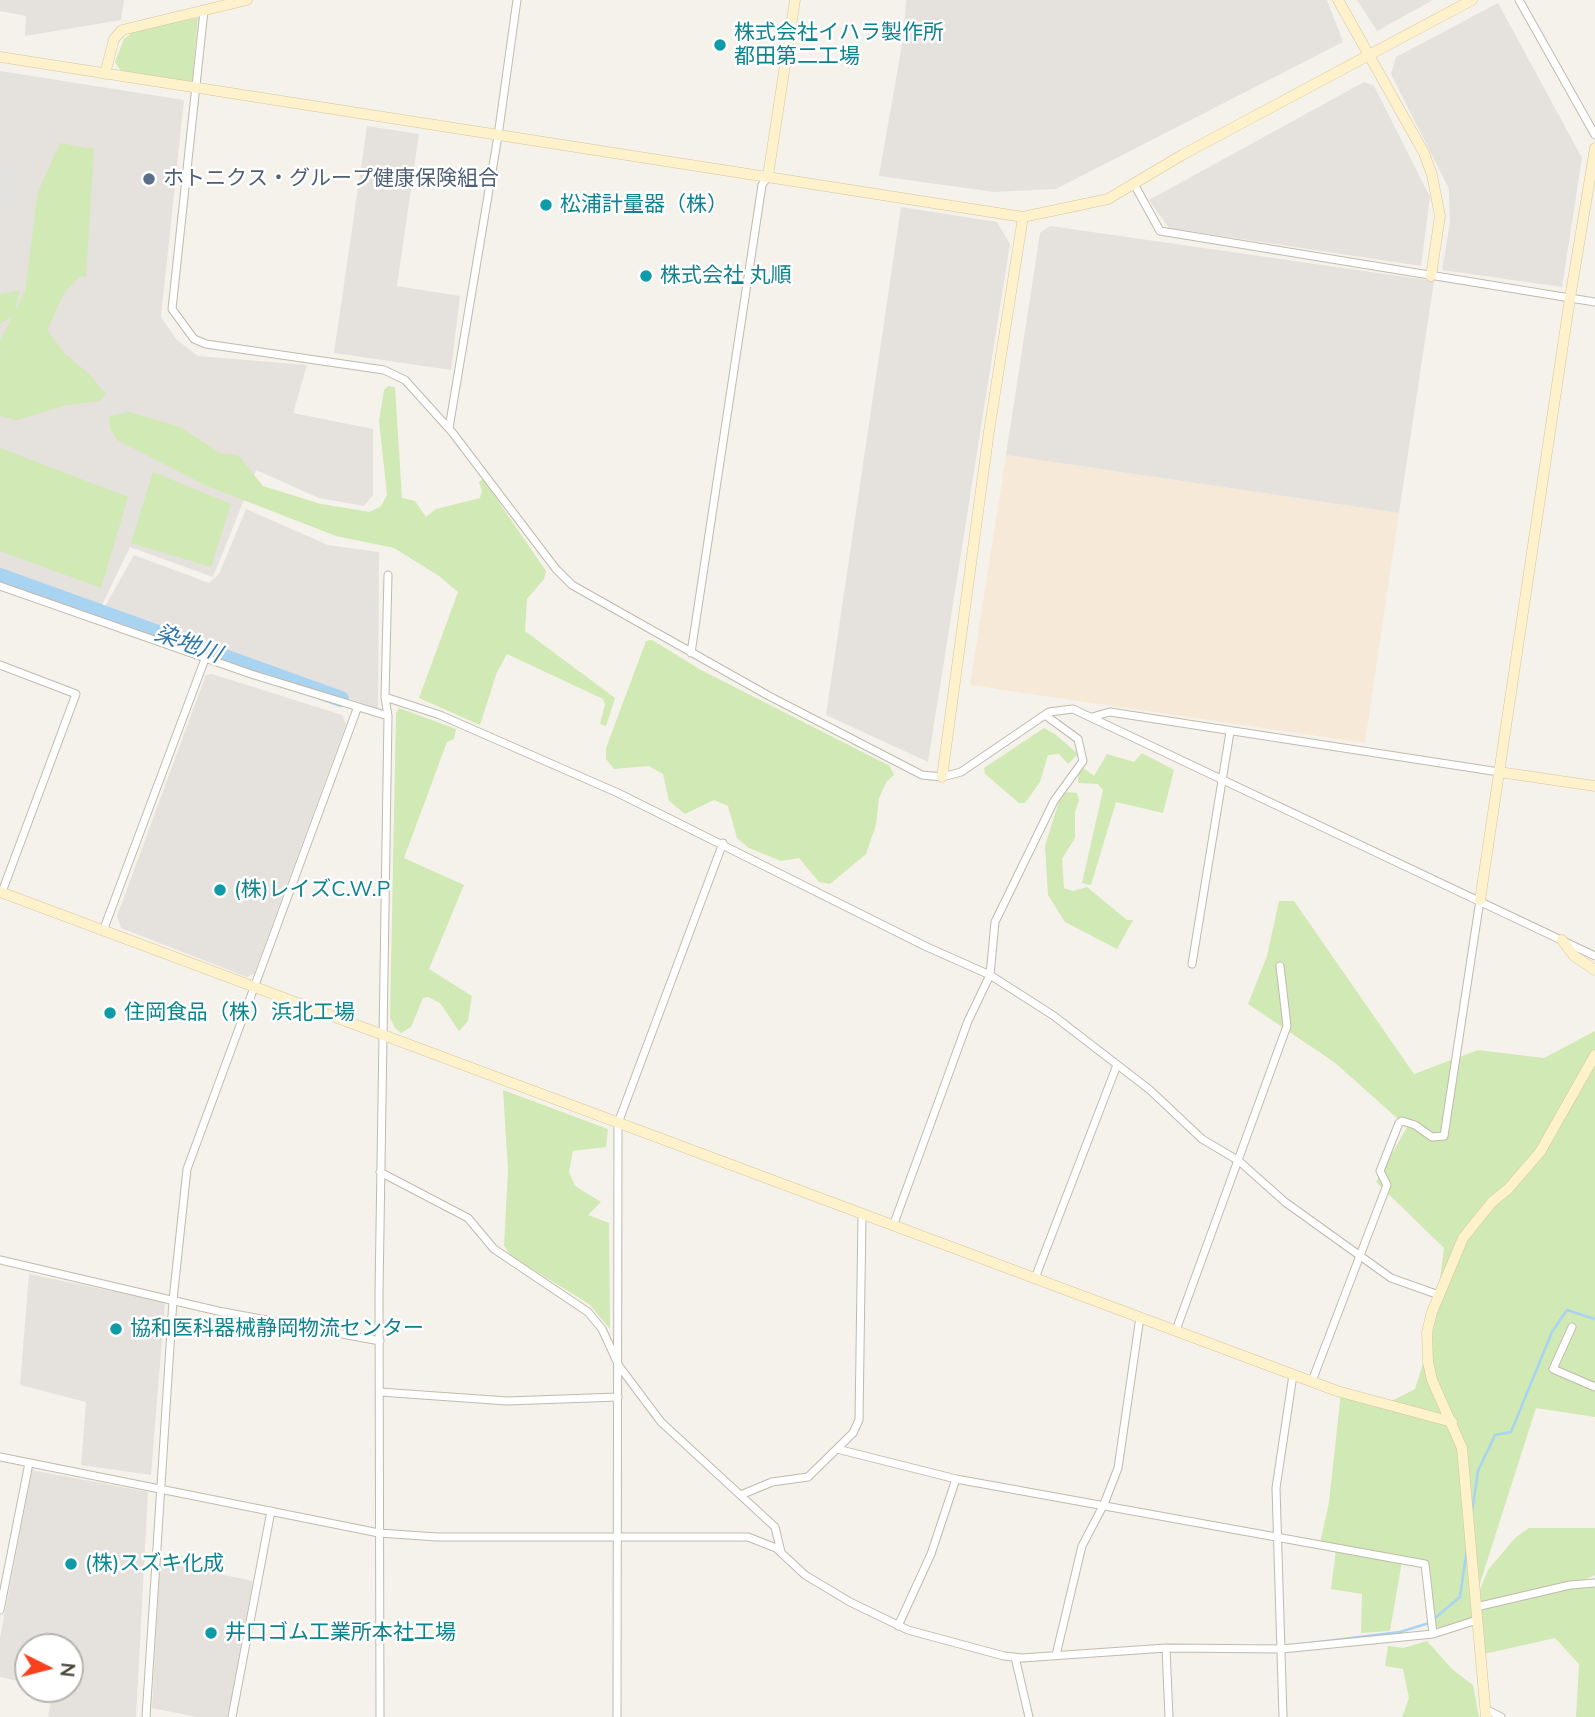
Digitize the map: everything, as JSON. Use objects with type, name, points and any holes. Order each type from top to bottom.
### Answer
[{"type":"street","points":[[449,428],[498,136],[517,0]]},
{"type":"street","points":[[691,653],[762,185],[768,176],[795,0]]},
{"type":"street","points":[[1338,0],[1424,153],[1432,176],[1440,216],[1431,276]]},
{"type":"street","points":[[0,57],[1023,217],[1108,199],[1472,0]]},
{"type":"street","points":[[1519,0],[1595,135]]},
{"type":"street","points":[[105,74],[114,39],[122,30],[142,23],[243,1]]},
{"type":"street","points":[[204,11],[172,309],[186,331],[206,344],[384,370],[405,380],[449,428],[556,569],[572,585],[691,653],[922,775],[942,777],[961,772],[1045,715],[1073,709],[1224,778],[1595,956]]},
{"type":"street","points":[[1312,1381],[1387,1185],[1381,1171],[1399,1123],[1402,1121],[1415,1125],[1432,1137],[1444,1136],[1595,148]]},
{"type":"street","points":[[1134,184],[1160,231],[1595,302]]},
{"type":"street","points":[[942,777],[989,431],[1023,217]]},
{"type":"street","points":[[380,1717],[380,1172],[388,575]]},
{"type":"street","points":[[0,586],[205,659],[357,709],[388,716]]},
{"type":"street","points":[[103,932],[205,659]]},
{"type":"street","points":[[0,665],[76,694],[1,892],[1293,1375],[1452,1422]]},
{"type":"street","points":[[386,697],[440,715],[723,843],[885,926],[990,975],[1054,1016],[1150,1090],[1202,1139],[1239,1161],[1285,1202],[1391,1278],[1439,1295]]},
{"type":"street","points":[[146,1717],[173,1300],[190,1156],[357,709]]},
{"type":"street","points":[[1092,717],[1110,712],[1595,786]]},
{"type":"street","points":[[892,1226],[968,1021],[990,975],[995,922],[1054,801],[1083,761],[1078,739],[1045,715]]},
{"type":"street","points":[[1192,964],[1230,732]]},
{"type":"street","points":[[617,1717],[618,1123],[723,843]]},
{"type":"street","points":[[1562,940],[1574,957],[1595,970]]},
{"type":"street","points":[[1176,1330],[1287,1026],[1280,966]]},
{"type":"street","points":[[1501,1717],[1485,1713],[1462,1448],[1436,1391],[1428,1362],[1427,1332],[1463,1238],[1492,1202],[1508,1189],[1541,1152],[1595,1055]]},
{"type":"street","points":[[1035,1278],[1117,1065]]},
{"type":"street","points":[[380,1172],[468,1218],[494,1249],[588,1312],[602,1329],[619,1366],[661,1422],[743,1494],[775,1528],[782,1553]]},
{"type":"street","points":[[743,1494],[772,1482],[808,1477],[853,1433],[859,1420],[862,1215]]},
{"type":"street","points":[[0,1260],[173,1300],[380,1341]]},
{"type":"street","points":[[1056,1654],[1078,1558],[1118,1468],[1140,1317]]},
{"type":"street","points":[[1572,1327],[1553,1369],[1595,1387]]},
{"type":"street","points":[[1283,1717],[1276,1488],[1293,1375]]},
{"type":"street","points":[[380,1392],[507,1401],[618,1397]]},
{"type":"street","points":[[837,1449],[956,1479],[1425,1564],[1433,1634]]},
{"type":"street","points":[[0,1457],[379,1533],[437,1537],[748,1537],[764,1541],[782,1553],[805,1575],[898,1626],[1015,1657],[1167,1648],[1282,1649],[1433,1634],[1477,1620]]},
{"type":"street","points":[[0,1610],[29,1463]]},
{"type":"street","points":[[898,1626],[926,1567],[956,1479]]},
{"type":"street","points":[[232,1717],[271,1511]]},
{"type":"street","points":[[1476,1606],[1570,1585],[1595,1583]]},
{"type":"street","points":[[1167,1648],[1169,1717]]},
{"type":"street","points":[[1015,1657],[1029,1717]]},
{"type":"shaded area","points":[[0,0],[124,0],[121,20],[25,36],[26,16],[0,11]]},
{"type":"shaded area","points":[[906,0],[1327,0],[1343,42],[1056,189],[994,192],[879,176],[904,33]]},
{"type":"shaded area","points":[[1357,0],[1433,0],[1377,31]]},
{"type":"shaded area","points":[[1498,3],[1582,158],[1562,287],[1442,270],[1450,223],[1449,189],[1391,74],[1396,57]]},
{"type":"shaded area","points":[[0,71],[184,100],[161,317],[177,340],[198,356],[307,365],[293,413],[373,429],[373,495],[364,506],[319,498],[256,470],[213,577],[130,547],[101,607],[0,571]]},
{"type":"shaded area","points":[[1364,82],[1374,86],[1430,197],[1421,266],[1169,228],[1149,200]]},
{"type":"shaded area","points":[[367,126],[419,134],[397,286],[460,296],[451,370],[334,353]]},
{"type":"shaded area","points":[[24,161],[1,252],[0,252],[0,166]]},
{"type":"shaded area","points":[[901,207],[997,222],[1010,244],[928,762],[826,715]]},
{"type":"shaded area","points":[[1050,226],[1434,281],[1399,513],[1006,455],[1040,233]]},
{"type":"shaded area","points":[[1006,455],[1399,513],[1365,743],[970,685]]},
{"type":"shaded area","points":[[246,509],[328,545],[379,552],[378,709],[103,610],[134,555],[209,583],[219,574]]},
{"type":"shaded area","points":[[212,674],[342,715],[346,724],[254,974],[247,977],[121,928],[117,916],[206,675]]},
{"type":"shaded area","points":[[29,1274],[165,1302],[151,1475],[81,1465],[86,1402],[20,1385]]},
{"type":"shaded area","points":[[32,1470],[148,1492],[136,1717],[48,1717],[50,1703],[84,1703],[84,1633],[14,1633],[14,1680],[0,1677],[0,1638]]},
{"type":"shaded area","points":[[160,1562],[253,1581],[228,1717],[197,1717],[152,1708]]},
{"type":"green space","points":[[198,18],[192,82],[122,73],[115,62],[124,39],[138,28]]},
{"type":"green space","points":[[60,143],[94,149],[86,277],[80,276],[64,293],[47,330],[65,354],[87,372],[106,394],[100,401],[67,405],[17,420],[0,416],[0,340],[13,316],[0,324],[0,294],[20,290],[15,310],[25,292],[38,192]]},
{"type":"green space","points":[[388,386],[395,387],[402,498],[415,501],[426,517],[436,509],[480,498],[482,491],[479,482],[483,479],[546,571],[544,579],[527,599],[525,631],[615,698],[606,726],[600,724],[605,704],[603,699],[507,654],[497,672],[480,725],[419,698],[458,592],[439,576],[394,548],[336,536],[207,486],[117,440],[110,428],[109,416],[129,412],[180,427],[220,453],[239,456],[263,486],[321,504],[370,512],[381,506],[387,495],[379,421],[384,390]]},
{"type":"green space","points":[[0,448],[128,497],[101,588],[0,551]]},
{"type":"green space","points":[[153,472],[231,504],[211,567],[131,543]]},
{"type":"green space","points":[[652,640],[701,670],[890,766],[894,775],[887,781],[879,798],[876,825],[866,854],[830,884],[819,882],[799,858],[781,861],[749,848],[737,838],[728,806],[714,800],[685,814],[669,801],[663,774],[649,766],[614,769],[606,759],[606,748],[646,641]]},
{"type":"green space","points":[[399,708],[456,729],[454,739],[447,742],[404,858],[464,885],[429,969],[472,996],[468,1021],[459,1031],[440,1003],[428,997],[423,998],[411,1027],[401,1033],[390,1018],[396,713]]},
{"type":"green space","points":[[1044,728],[1078,754],[1068,764],[1059,754],[1048,755],[1040,782],[1025,803],[1019,803],[985,774],[984,768]]},
{"type":"green space","points":[[1142,753],[1174,770],[1163,813],[1116,802],[1091,885],[1082,883],[1103,790],[1098,784],[1078,783],[1079,770],[1081,766],[1094,776],[1107,754],[1134,762]]},
{"type":"green space","points":[[1067,792],[1077,793],[1079,800],[1075,812],[1075,838],[1062,859],[1064,888],[1073,891],[1087,887],[1127,920],[1133,920],[1117,949],[1065,922],[1048,895],[1045,846],[1060,798]]},
{"type":"green space","points":[[1279,901],[1294,901],[1414,1074],[1478,1050],[1544,1058],[1595,1031],[1595,1417],[1536,1408],[1474,1602],[1473,1618],[1433,1629],[1426,1562],[1320,1543],[1329,1502],[1341,1392],[1384,1405],[1415,1389],[1433,1332],[1444,1248],[1376,1182],[1407,1127],[1334,1062],[1248,1004],[1267,956]]},
{"type":"green space","points":[[503,1090],[608,1129],[606,1147],[573,1151],[569,1172],[575,1186],[601,1202],[588,1215],[609,1223],[610,1329],[589,1304],[511,1256],[504,1246],[508,1170]]},
{"type":"green space","points":[[1529,1528],[1595,1528],[1595,1575],[1572,1585],[1595,1586],[1595,1717],[1576,1717],[1579,1664],[1555,1638],[1484,1654],[1476,1599],[1488,1570],[1515,1538]]},
{"type":"green space","points":[[1336,1550],[1402,1561],[1390,1631],[1361,1633],[1362,1594],[1331,1589]]},
{"type":"green space","points":[[1427,1641],[1453,1670],[1473,1685],[1479,1717],[1402,1717],[1409,1698],[1403,1669],[1385,1666],[1388,1646],[1404,1648]]},
{"type":"waterway","name":"染地川","points":[[0,576],[341,699]]},
{"type":"waterway","points":[[1472,1512],[1478,1471],[1495,1435],[1511,1432],[1552,1332],[1567,1310],[1595,1319]]},
{"type":"waterway","points":[[1303,1644],[1400,1632],[1429,1623],[1460,1597],[1467,1549]]},
{"type":"place","name":"株式会社イハラ製作所 都田第二工場","points":[[720,45]]},
{"type":"place","name":"ホトニクス・グループ健康保険組合","points":[[149,179]]},
{"type":"place","name":"松浦計量器（株）","points":[[546,205]]},
{"type":"place","name":"株式会社 丸順","points":[[646,276]]},
{"type":"place","name":"(株)レイズC.W.P","points":[[220,890]]},
{"type":"place","name":"住岡食品（株）浜北工場","points":[[110,1013]]},
{"type":"place","name":"協和医科器械静岡物流センター","points":[[116,1329]]},
{"type":"place","name":"(株)スズキ化成","points":[[71,1564]]},
{"type":"place","name":"井口ゴム工業所本社工場","points":[[211,1633]]}]
